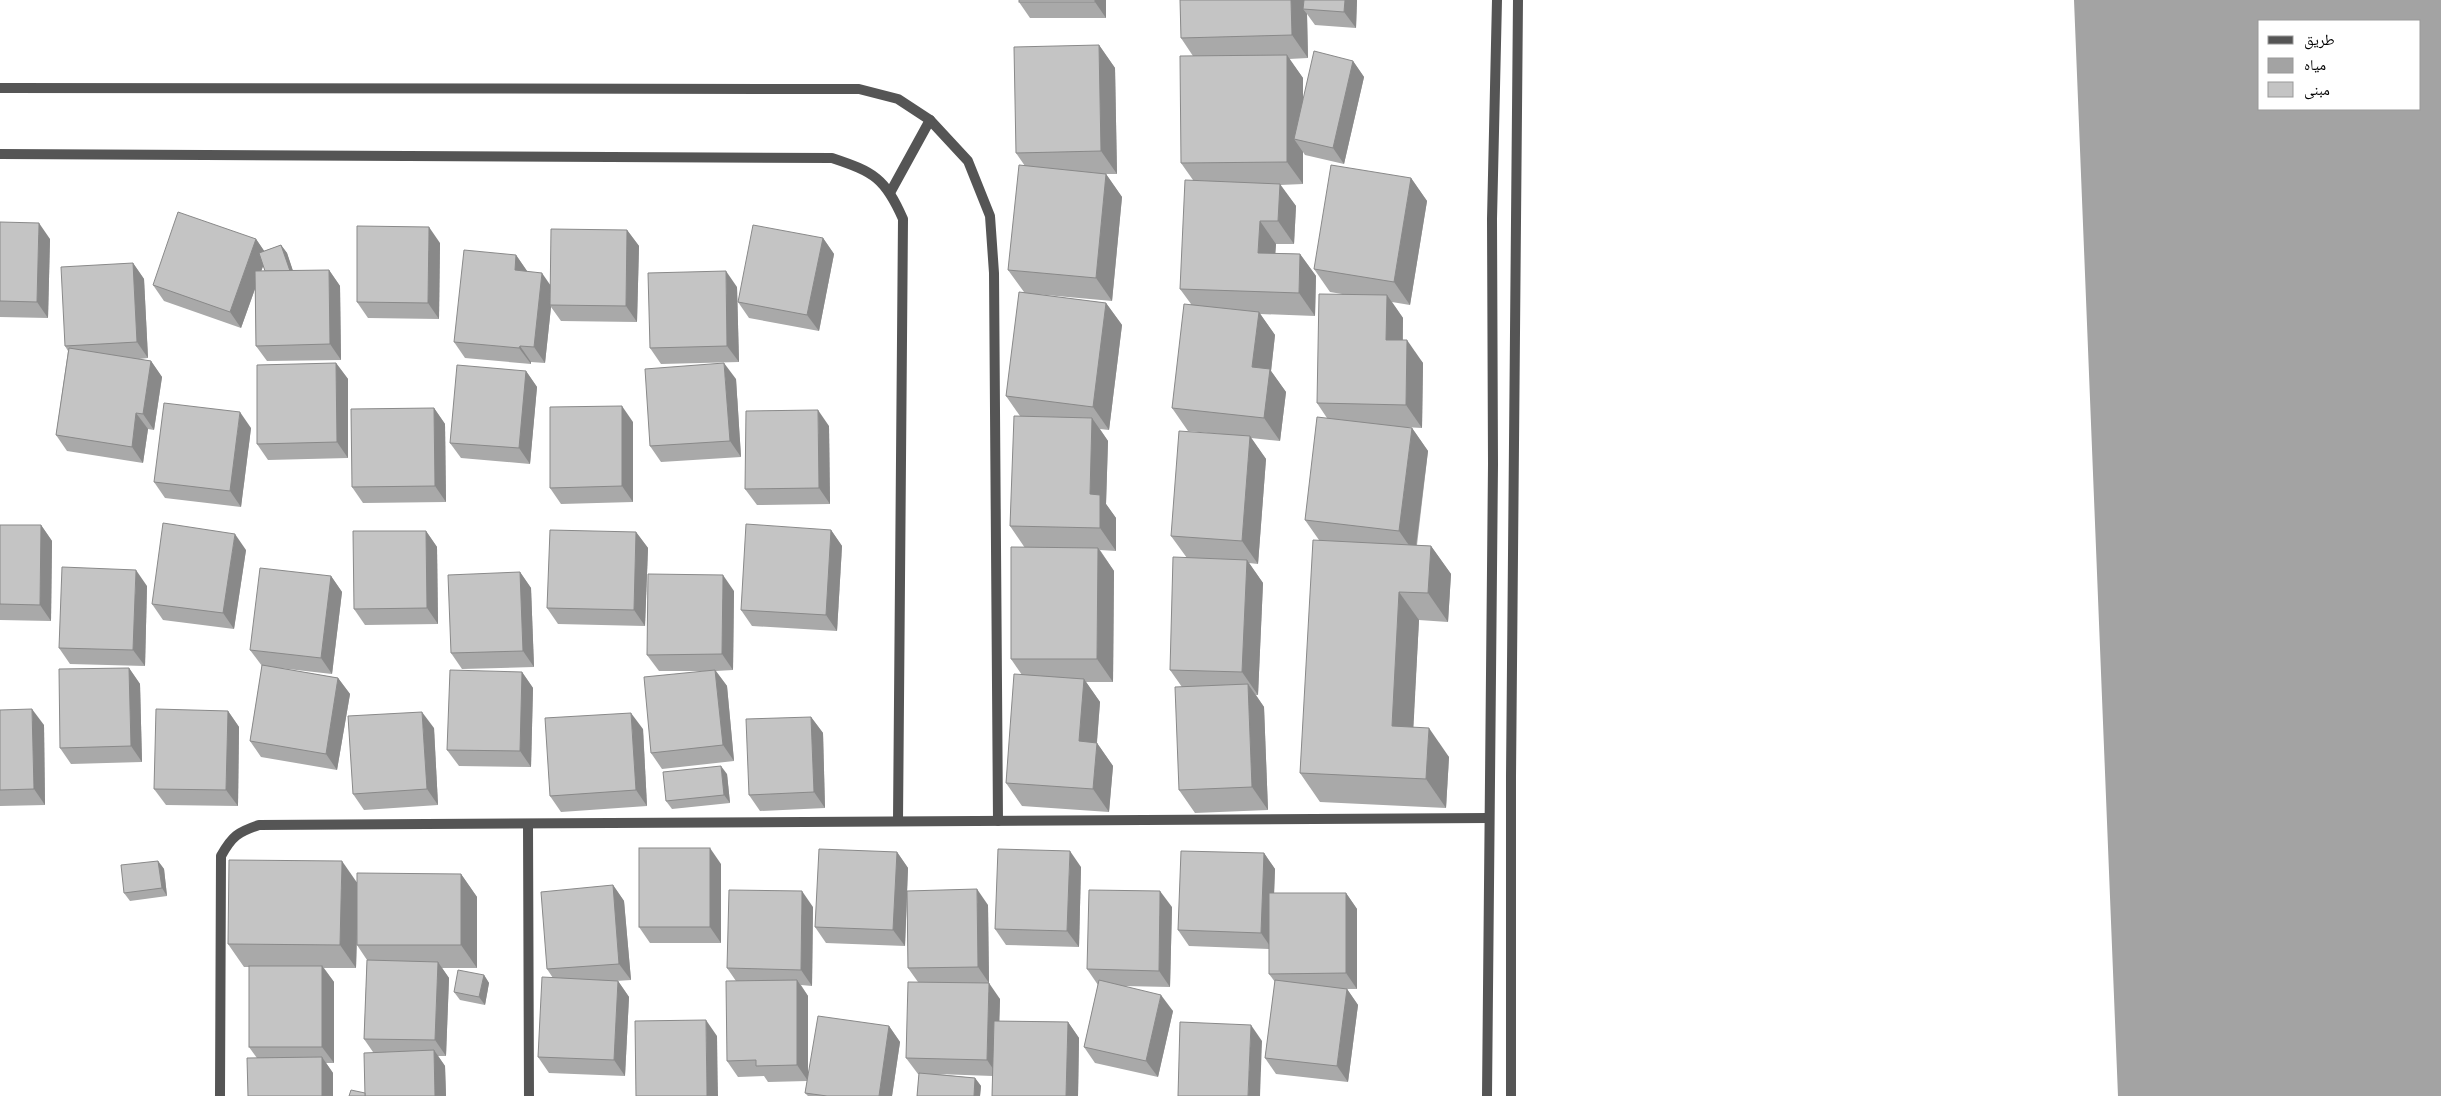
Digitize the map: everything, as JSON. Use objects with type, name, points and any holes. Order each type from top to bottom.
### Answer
[{"type":"street","points":[[1487,1096],[1493,464],[1492,219],[1497,0]]},
{"type":"street","points":[[1511,1096],[1511,776],[1518,0]]},
{"type":"street","points":[[0,88],[859,89],[898,99],[930,120],[968,161],[990,216],[994,273],[998,821]]},
{"type":"street","points":[[891,191],[930,120]]},
{"type":"street","points":[[0,154],[832,158],[865,169],[891,191],[903,220],[898,821]]},
{"type":"street","points":[[220,1096],[221,856],[228,843],[239,832],[259,825],[1489,818]]},
{"type":"street","points":[[528,824],[529,1096]]},
{"type":"water","points":[[2074,0],[2441,0],[2441,1096],[2118,1096]]},
{"type":"building","points":[[1019,0],[1095,0],[1095,2],[1019,2]]},
{"type":"building","points":[[1180,0],[1291,0],[1292,35],[1181,38]]},
{"type":"building","points":[[1304,0],[1345,0],[1344,12],[1303,9]]},
{"type":"building","points":[[1099,45],[1101,151],[1016,153],[1014,47]]},
{"type":"building","points":[[1314,51],[1353,61],[1333,148],[1294,139]]},
{"type":"building","points":[[1287,55],[1287,162],[1181,163],[1180,56]]},
{"type":"building","points":[[1019,165],[1106,174],[1096,278],[1008,270]]},
{"type":"building","points":[[1331,165],[1411,178],[1394,282],[1314,269]]},
{"type":"building","points":[[1185,180],[1280,184],[1278,221],[1260,221],[1258,253],[1300,254],[1299,293],[1180,289]]},
{"type":"building","points":[[178,212],[256,239],[230,312],[153,285]]},
{"type":"building","points":[[0,222],[39,223],[37,302],[0,301]]},
{"type":"building","points":[[753,225],[823,238],[807,315],[738,302]]},
{"type":"building","points":[[357,226],[429,227],[428,303],[357,302]]},
{"type":"building","points":[[551,229],[627,230],[626,306],[550,305]]},
{"type":"building","points":[[281,245],[290,271],[265,271],[259,253]]},
{"type":"building","points":[[464,250],[516,255],[515,270],[542,273],[534,347],[520,346],[519,348],[454,342]]},
{"type":"building","points":[[133,263],[137,342],[65,346],[61,267]]},
{"type":"building","points":[[329,270],[330,344],[256,346],[255,271]]},
{"type":"building","points":[[726,271],[727,346],[650,348],[648,273]]},
{"type":"building","points":[[1019,292],[1106,303],[1093,407],[1006,396]]},
{"type":"building","points":[[1319,294],[1387,295],[1386,340],[1407,340],[1406,405],[1317,403]]},
{"type":"building","points":[[1184,304],[1259,312],[1252,367],[1270,369],[1264,418],[1172,408]]},
{"type":"building","points":[[69,348],[151,361],[143,414],[136,413],[132,447],[56,435]]},
{"type":"building","points":[[336,363],[337,442],[257,444],[257,365]]},
{"type":"building","points":[[724,363],[730,441],[650,446],[645,369]]},
{"type":"building","points":[[457,365],[526,371],[519,448],[450,443]]},
{"type":"building","points":[[164,403],[240,412],[230,491],[154,482]]},
{"type":"building","points":[[622,406],[622,486],[550,488],[550,407]]},
{"type":"building","points":[[434,408],[435,486],[352,487],[351,409]]},
{"type":"building","points":[[818,410],[819,488],[745,489],[746,411]]},
{"type":"building","points":[[1014,416],[1092,418],[1090,494],[1100,495],[1100,528],[1010,526]]},
{"type":"building","points":[[1317,417],[1412,428],[1399,531],[1305,520]]},
{"type":"building","points":[[1179,431],[1250,436],[1242,541],[1171,536]]},
{"type":"building","points":[[163,523],[235,534],[223,613],[152,604]]},
{"type":"building","points":[[746,524],[831,530],[826,615],[741,610]]},
{"type":"building","points":[[0,525],[41,525],[40,605],[0,604]]},
{"type":"building","points":[[550,530],[636,532],[634,610],[547,608]]},
{"type":"building","points":[[353,531],[426,531],[427,608],[354,609]]},
{"type":"building","points":[[1313,540],[1431,546],[1428,593],[1399,592],[1392,726],[1429,728],[1426,779],[1300,773]]},
{"type":"building","points":[[1011,547],[1098,548],[1097,659],[1011,659]]},
{"type":"building","points":[[1173,557],[1247,560],[1242,672],[1170,670]]},
{"type":"building","points":[[62,567],[136,570],[133,650],[59,648]]},
{"type":"building","points":[[260,568],[331,576],[321,658],[250,650]]},
{"type":"building","points":[[520,572],[523,651],[451,653],[448,575]]},
{"type":"building","points":[[648,574],[723,575],[722,654],[647,655]]},
{"type":"building","points":[[262,665],[338,678],[326,754],[250,741]]},
{"type":"building","points":[[129,668],[131,746],[60,748],[59,669]]},
{"type":"building","points":[[450,670],[522,672],[520,751],[447,750]]},
{"type":"building","points":[[715,670],[723,745],[651,753],[644,677]]},
{"type":"building","points":[[1014,674],[1084,679],[1079,741],[1097,743],[1093,789],[1006,783]]},
{"type":"building","points":[[1248,684],[1252,787],[1179,790],[1175,687]]},
{"type":"building","points":[[32,709],[34,789],[0,790],[0,710]]},
{"type":"building","points":[[156,709],[228,711],[226,790],[154,789]]},
{"type":"building","points":[[422,712],[427,789],[353,794],[348,716]]},
{"type":"building","points":[[631,713],[636,790],[550,796],[545,718]]},
{"type":"building","points":[[811,717],[814,792],[749,795],[746,719]]},
{"type":"building","points":[[721,766],[724,795],[666,801],[663,772]]},
{"type":"building","points":[[639,848],[710,848],[710,927],[639,927]]},
{"type":"building","points":[[819,849],[897,852],[893,930],[815,927]]},
{"type":"building","points":[[998,849],[1070,851],[1067,931],[995,929]]},
{"type":"building","points":[[1181,851],[1264,853],[1261,933],[1178,930]]},
{"type":"building","points":[[229,860],[342,861],[340,945],[228,944]]},
{"type":"building","points":[[158,861],[162,888],[124,893],[121,865]]},
{"type":"building","points":[[357,873],[461,874],[461,945],[357,945]]},
{"type":"building","points":[[613,885],[619,964],[547,969],[541,892]]},
{"type":"building","points":[[977,889],[978,967],[908,968],[907,891]]},
{"type":"building","points":[[729,890],[802,891],[801,970],[727,968]]},
{"type":"building","points":[[1089,890],[1160,891],[1159,971],[1087,969]]},
{"type":"building","points":[[1269,893],[1346,893],[1346,973],[1269,974]]},
{"type":"building","points":[[367,960],[438,962],[435,1040],[364,1039]]},
{"type":"building","points":[[249,966],[322,966],[322,1047],[249,1047]]},
{"type":"building","points":[[458,970],[484,975],[479,997],[454,992]]},
{"type":"building","points":[[542,977],[618,981],[614,1060],[538,1057]]},
{"type":"building","points":[[797,980],[797,1065],[756,1066],[756,1060],[727,1061],[726,981]]},
{"type":"building","points":[[1099,980],[1161,995],[1146,1061],[1084,1047]]},
{"type":"building","points":[[1275,980],[1347,989],[1337,1066],[1265,1058]]},
{"type":"building","points":[[908,982],[989,983],[987,1060],[906,1058]]},
{"type":"building","points":[[818,1016],[889,1026],[879,1096],[827,1096],[805,1093]]},
{"type":"building","points":[[706,1020],[707,1096],[636,1096],[635,1021]]},
{"type":"building","points":[[994,1021],[1068,1022],[1066,1096],[992,1096]]},
{"type":"building","points":[[1180,1022],[1251,1025],[1248,1096],[1178,1096]]},
{"type":"building","points":[[434,1050],[435,1096],[365,1096],[364,1053]]},
{"type":"building","points":[[322,1057],[322,1096],[248,1096],[247,1058]]},
{"type":"building","points":[[919,1073],[975,1078],[974,1096],[917,1096]]},
{"type":"building","points":[[351,1090],[365,1093],[365,1096],[349,1096]]}]
